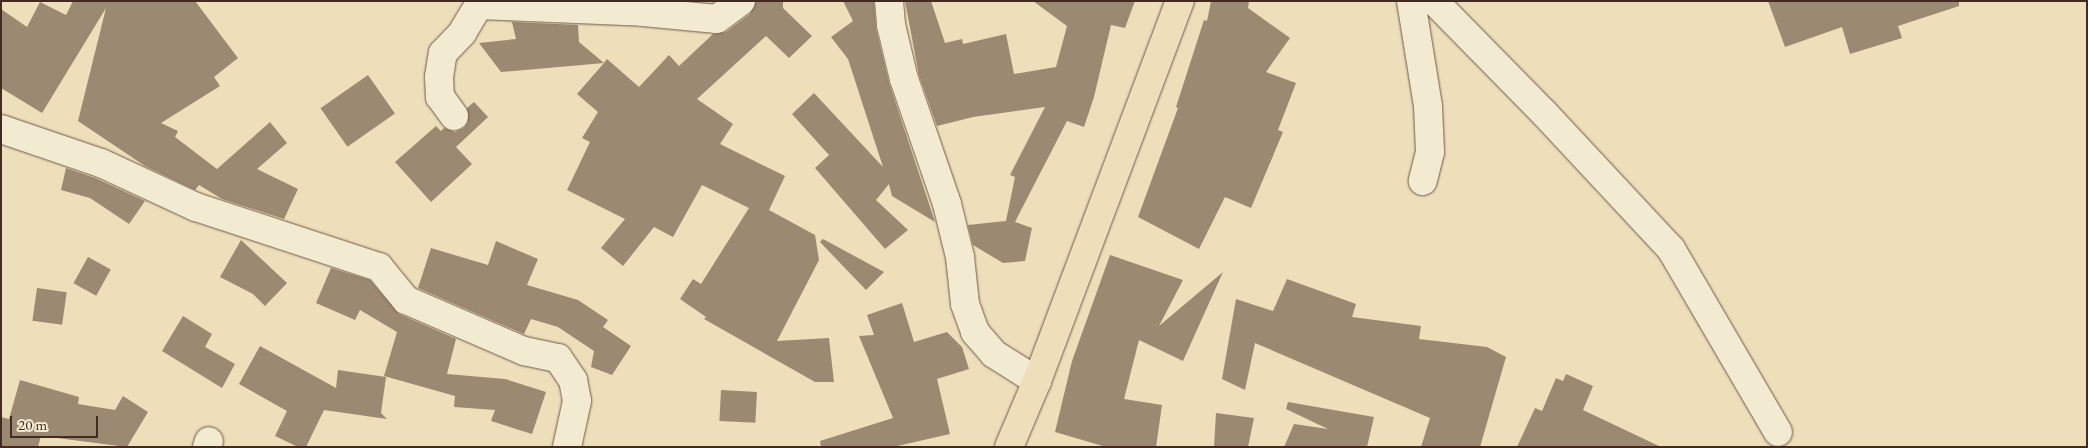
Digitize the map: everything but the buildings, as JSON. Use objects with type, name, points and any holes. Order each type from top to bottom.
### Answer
[{"type":"main road","points":[[1009,447],[1037,381],[1180,1]]},
{"type":"street","points":[[454,116],[440,96],[438,77],[444,54],[462,33],[479,3],[717,18],[741,1]]},
{"type":"street","points":[[889,1],[891,25],[904,79],[947,204],[960,258],[965,304],[975,332],[994,354],[1037,381]]},
{"type":"street","points":[[1411,1],[1428,106],[1430,152],[1423,181]]},
{"type":"street","points":[[1434,1],[1545,114],[1671,249],[1778,432]]},
{"type":"street","points":[[1,129],[101,163],[196,207],[379,267],[406,300],[524,350],[558,358],[573,380],[576,401],[567,447]]}]
